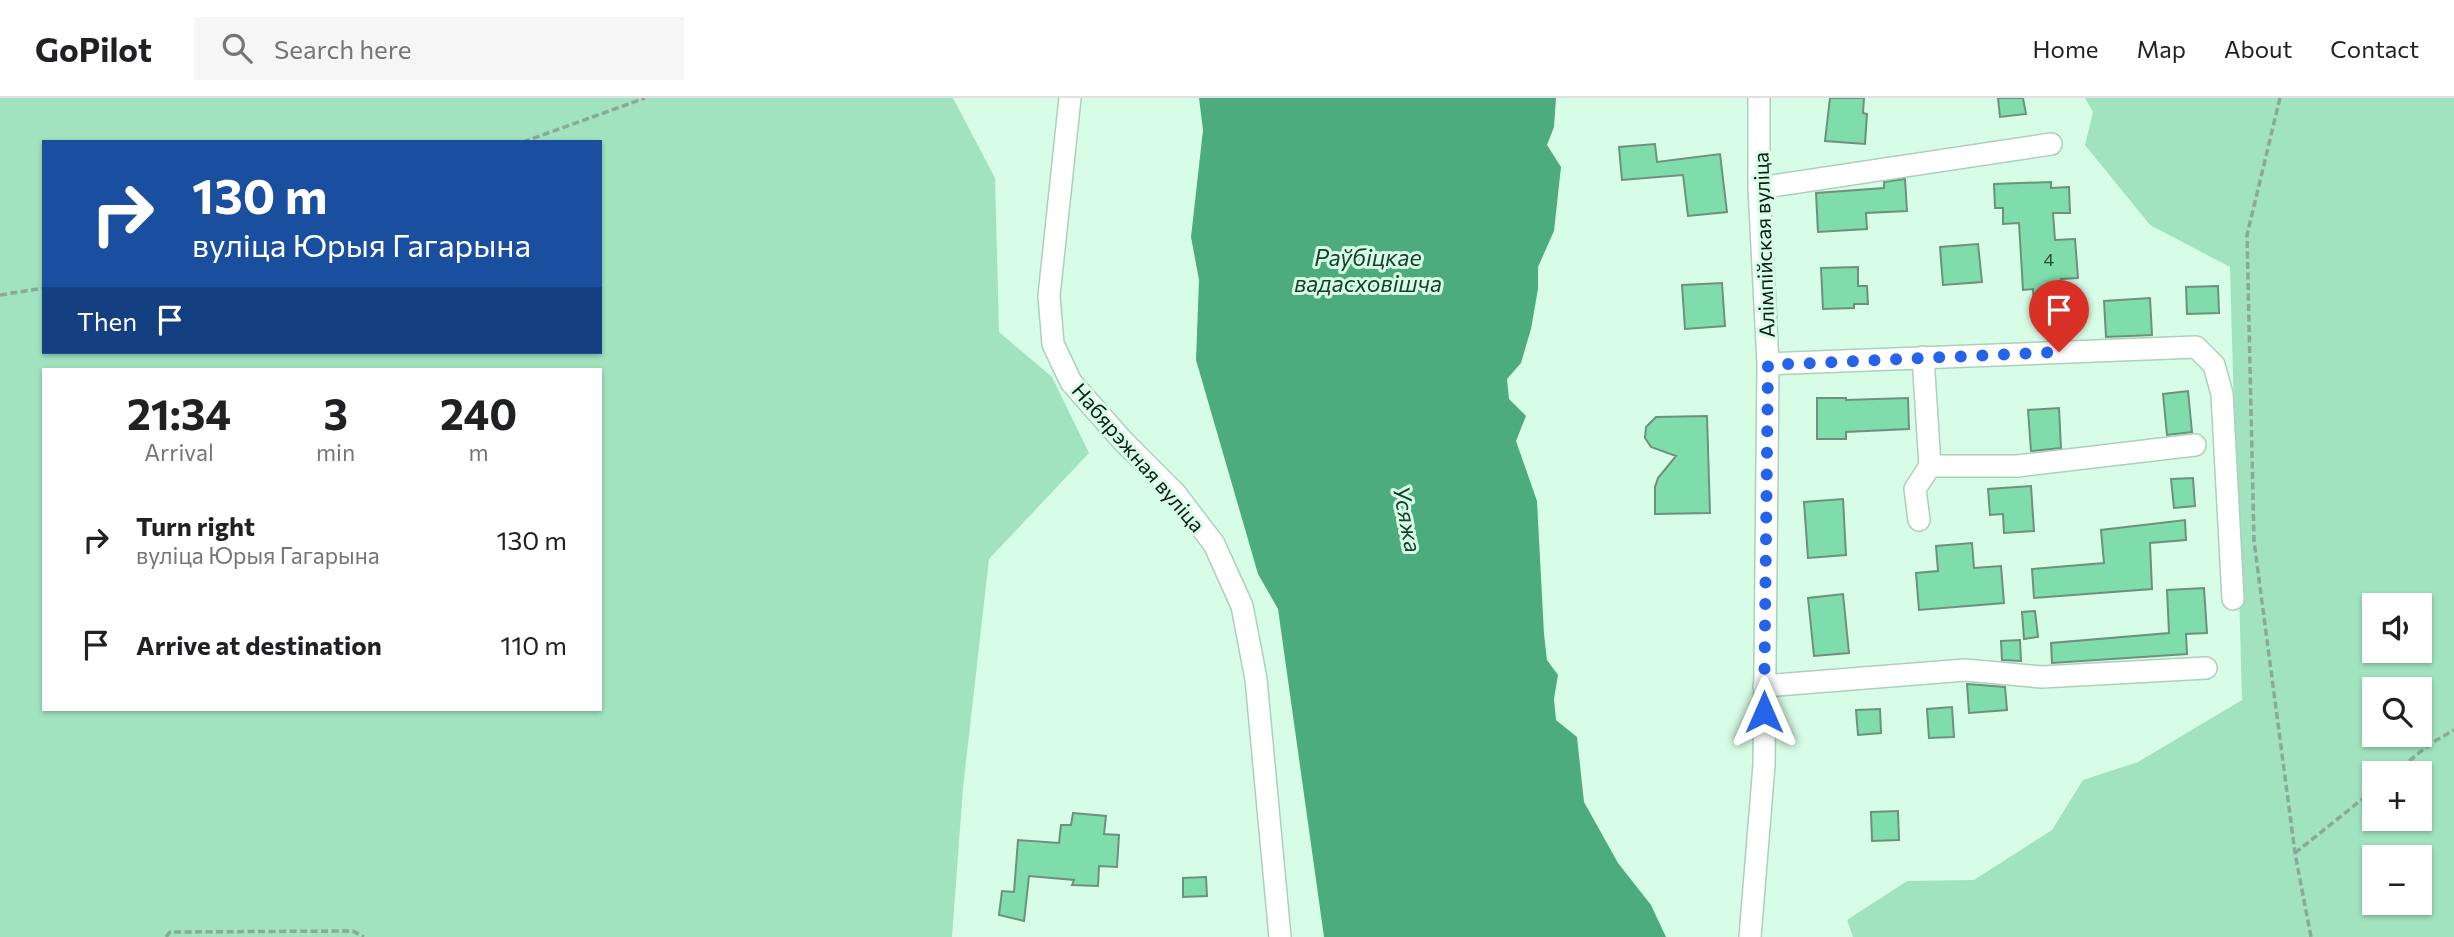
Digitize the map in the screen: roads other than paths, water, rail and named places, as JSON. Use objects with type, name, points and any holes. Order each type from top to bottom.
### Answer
[{"type":"street","name":"Набярэжная вуліца","points":[[1070,98],[1049,296],[1054,344],[1071,383],[1122,440],[1175,493],[1214,544],[1242,606],[1256,679],[1280,937]]},
{"type":"street","name":"Алімпійская вуліца","points":[[1750,937],[1762,805],[1768,365],[1759,188],[1759,98]]},
{"type":"street","points":[[1759,188],[2051,144]]},
{"type":"street","points":[[1768,365],[2196,347],[2214,365],[2222,394],[2233,599]]},
{"type":"street","points":[[1919,520],[1915,489],[1930,466],[1923,357]]},
{"type":"street","points":[[1930,466],[2017,467],[2195,445]]},
{"type":"street","points":[[1764,686],[1965,670],[2042,677],[2206,668]]},
{"type":"water","name":"Раўбіцкае вадасховішча","points":[[1199,98],[1556,98],[1554,127],[1547,145],[1561,167],[1554,231],[1538,267],[1538,289],[1531,329],[1521,363],[1507,379],[1509,399],[1526,416],[1516,441],[1537,501],[1547,660],[1558,675],[1554,699],[1556,720],[1577,737],[1584,802],[1618,863],[1651,905],[1666,937],[1324,937],[1278,609],[1258,574],[1196,360],[1199,280],[1191,237],[1203,130]]},
{"type":"water label","name":"Усяжа","points":[[1408,519]]}]
